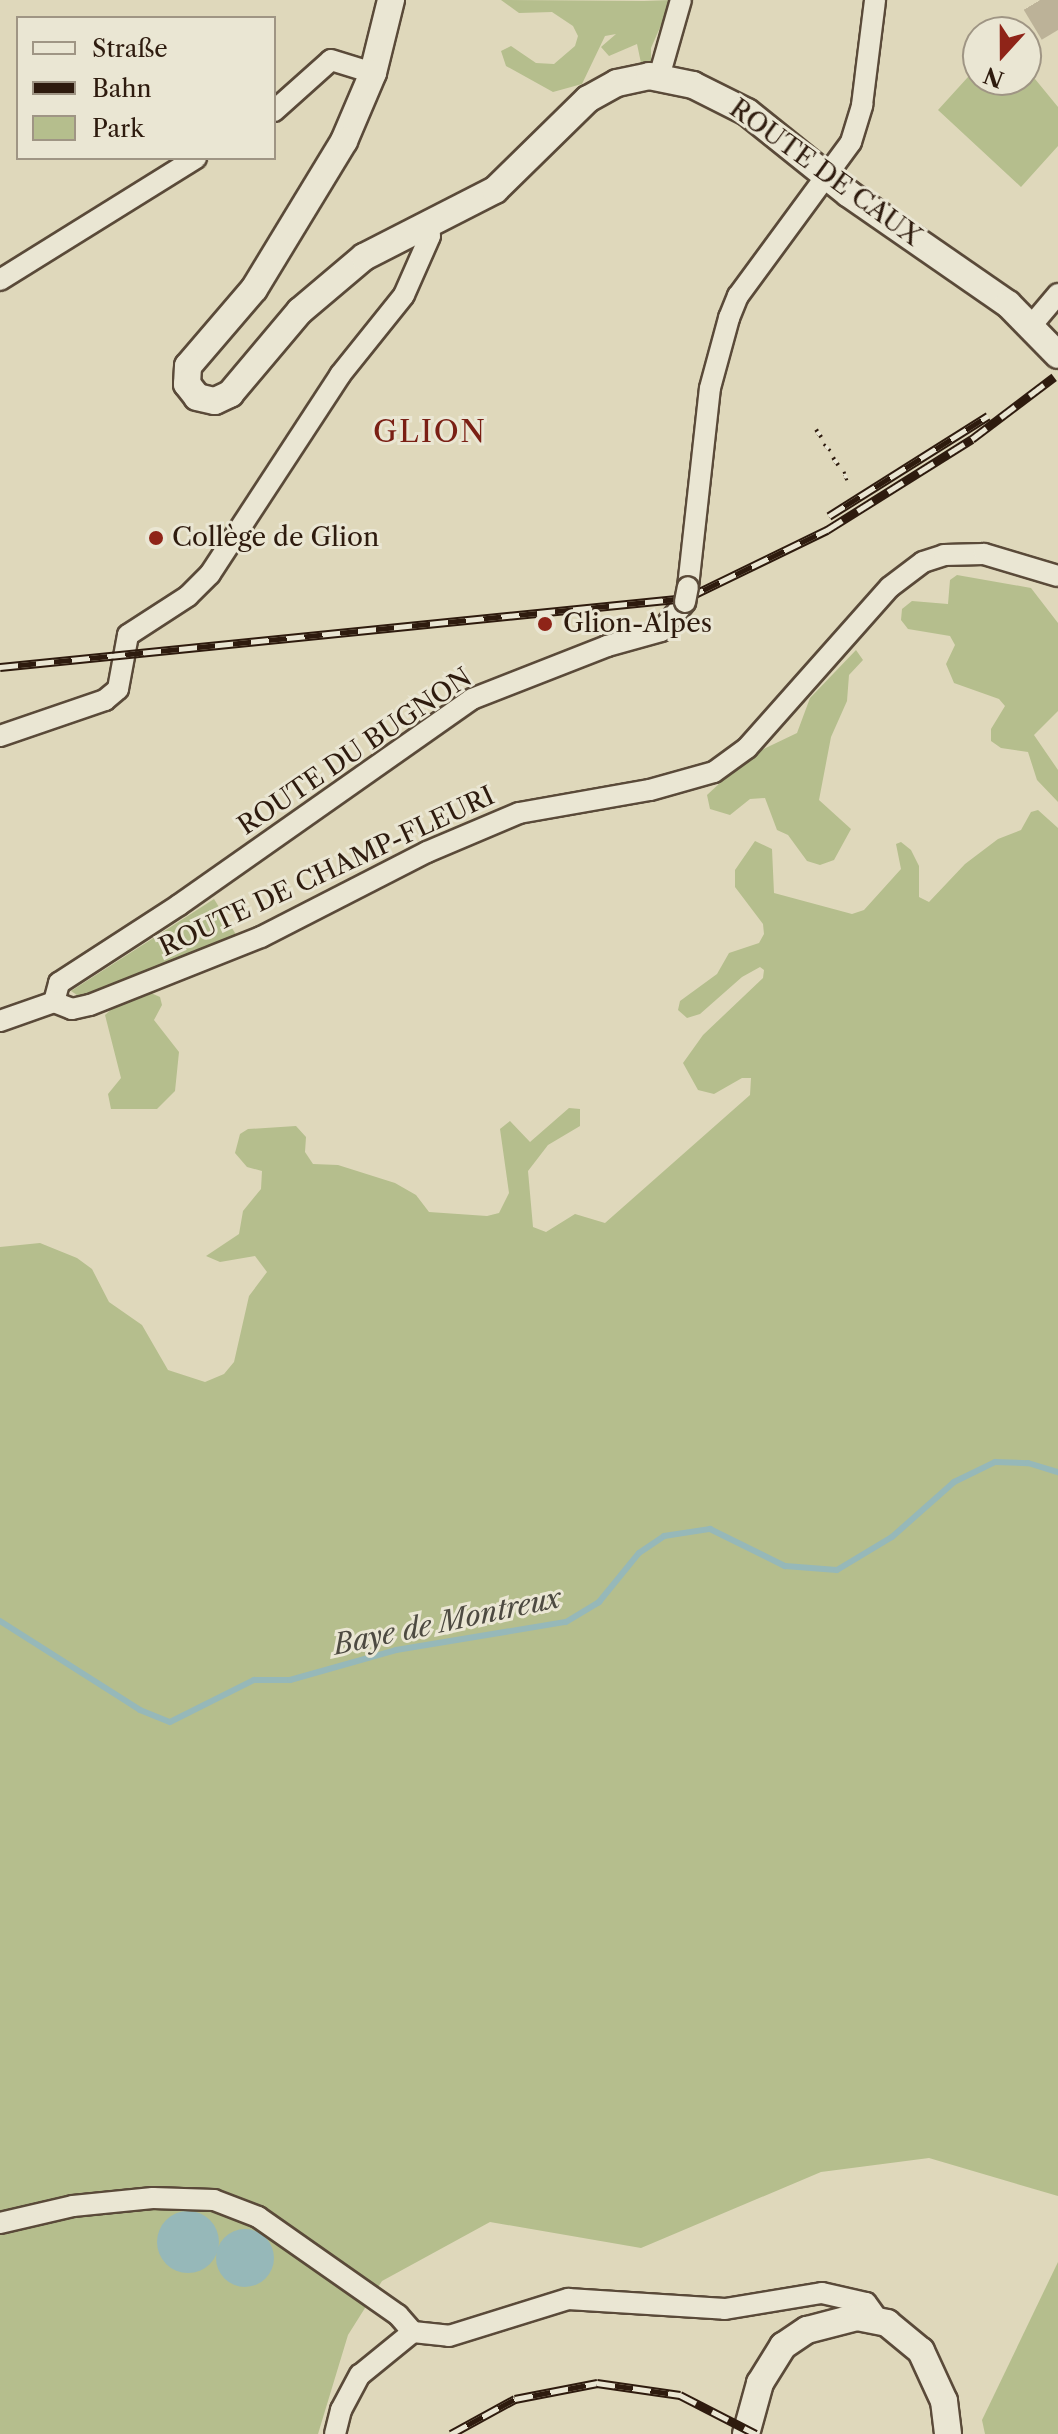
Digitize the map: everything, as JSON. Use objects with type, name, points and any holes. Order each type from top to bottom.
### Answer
[{"type":"street","name":"ROUTE DE CAUX","points":[[391,0],[373,73],[344,141],[254,289],[193,357],[185,376],[191,392],[207,401],[230,394],[329,281],[390,239],[495,190],[588,99],[617,83],[659,77],[730,101],[1031,326],[1058,355]]},
{"type":"street","points":[[659,77],[681,0]]},
{"type":"street","name":"ROUTE DU BUGNON","points":[[54,1002],[59,983],[179,905],[472,699],[607,646],[655,633],[683,607],[710,388],[729,318],[738,296],[828,177],[859,120],[875,0]]},
{"type":"street","points":[[276,109],[331,60],[373,73]]},
{"type":"street","points":[[0,280],[193,160]]},
{"type":"street","points":[[0,736],[105,700],[118,689],[128,635],[188,596],[210,574],[328,393],[404,295],[430,236],[428,222]]},
{"type":"street","points":[[1031,326],[1058,294]]},
{"type":"street","name":"ROUTE DE CHAMP-FLEURI","points":[[54,1002],[72,1009],[90,1005],[248,942],[427,852],[519,813],[650,790],[714,772],[747,748],[890,587],[923,562],[944,555],[984,554],[1058,576]]},
{"type":"street","points":[[0,1021],[54,1002]]},
{"type":"street","points":[[0,2223],[73,2206],[153,2198],[214,2200],[258,2217],[398,2315],[413,2332]]},
{"type":"street","points":[[335,2434],[341,2410],[360,2375],[413,2332],[466,2335],[568,2299],[593,2298],[725,2309],[822,2293],[866,2303],[879,2321]]},
{"type":"street","points":[[746,2434],[760,2383],[783,2346],[829,2322],[879,2321],[901,2331],[921,2351],[944,2401],[948,2434]]},
{"type":"green space","points":[[501,0],[672,0],[651,48],[651,64],[641,63],[637,44],[609,56],[601,47],[616,34],[605,36],[582,84],[553,92],[506,66],[501,51],[511,46],[536,63],[554,64],[575,46],[578,36],[573,26],[552,12],[519,13]]},
{"type":"green space","points":[[962,84],[962,96],[1042,96],[1042,88],[1058,107],[1058,146],[1021,187],[938,110]]},
{"type":"green space","points":[[957,575],[1031,588],[1058,623],[1058,711],[1034,735],[1058,770],[1058,802],[1037,780],[1028,752],[1001,748],[991,741],[991,729],[1005,706],[999,699],[954,683],[946,664],[955,645],[950,636],[908,629],[901,620],[902,609],[912,601],[948,604],[950,580]]},
{"type":"green space","points":[[856,650],[863,660],[849,675],[847,701],[831,737],[819,800],[851,829],[834,860],[820,865],[807,861],[788,835],[777,830],[765,798],[750,799],[730,815],[710,809],[707,795],[749,756],[797,733],[810,698]]},
{"type":"green space","points":[[1038,810],[1058,828],[1058,2196],[929,2158],[821,2172],[641,2248],[490,2222],[382,2281],[348,2335],[318,2434],[0,2434],[0,1247],[40,1243],[77,1258],[92,1269],[109,1302],[142,1325],[168,1370],[205,1382],[224,1374],[234,1362],[249,1296],[267,1272],[255,1256],[220,1262],[206,1256],[239,1234],[243,1211],[261,1189],[262,1171],[247,1167],[235,1153],[240,1134],[248,1129],[296,1126],[306,1137],[305,1152],[313,1164],[338,1165],[395,1183],[416,1195],[429,1212],[487,1216],[499,1213],[509,1193],[500,1129],[510,1121],[530,1142],[569,1108],[580,1109],[580,1126],[548,1145],[528,1171],[533,1227],[546,1232],[575,1214],[605,1223],[750,1095],[751,1078],[742,1078],[714,1094],[698,1090],[683,1063],[703,1035],[763,978],[764,970],[760,967],[742,977],[700,1014],[687,1018],[678,1010],[680,1001],[717,974],[729,953],[759,943],[764,934],[763,924],[735,887],[735,870],[755,841],[772,849],[774,893],[852,914],[864,910],[901,869],[896,844],[901,842],[911,850],[919,866],[919,897],[929,902],[965,864],[998,839],[1021,830],[1031,812]]},
{"type":"green space","points":[[214,899],[240,941],[83,999],[71,991]]},
{"type":"green space","points":[[151,993],[160,997],[162,1005],[154,1020],[179,1052],[175,1091],[157,1109],[111,1109],[108,1094],[121,1078],[105,1015],[123,999]]},
{"type":"green space","points":[[1058,2262],[1058,2434],[985,2434],[982,2420]]},
{"type":"water","points":[[188,2211],[210,2220],[219,2242],[210,2264],[188,2273],[166,2264],[157,2242],[166,2220]]},
{"type":"water","points":[[245,2229],[266,2237],[274,2258],[266,2279],[245,2287],[224,2279],[216,2258],[224,2237]]},
{"type":"waterway","name":"Baye de Montreux","points":[[0,1621],[140,1710],[170,1722],[254,1680],[290,1680],[396,1650],[566,1622],[599,1602],[639,1553],[664,1536],[710,1529],[785,1566],[837,1570],[892,1537],[954,1482],[995,1462],[1028,1463],[1058,1472]]},
{"type":"tunnel","points":[[1040,0],[1058,30]]},
{"type":"railway","points":[[0,667],[687,598],[827,530],[972,439],[1054,377]]},
{"type":"railway","points":[[829,516],[988,416]]},
{"type":"railway","points":[[451,2434],[515,2399],[597,2383],[680,2395],[756,2434]]},
{"type":"place","name":"Collège de Glion","points":[[156,538]]},
{"type":"place","name":"Glion-Alpes","points":[[545,624]]},
{"type":"district","name":"GLION","points":[[430,432]]}]
